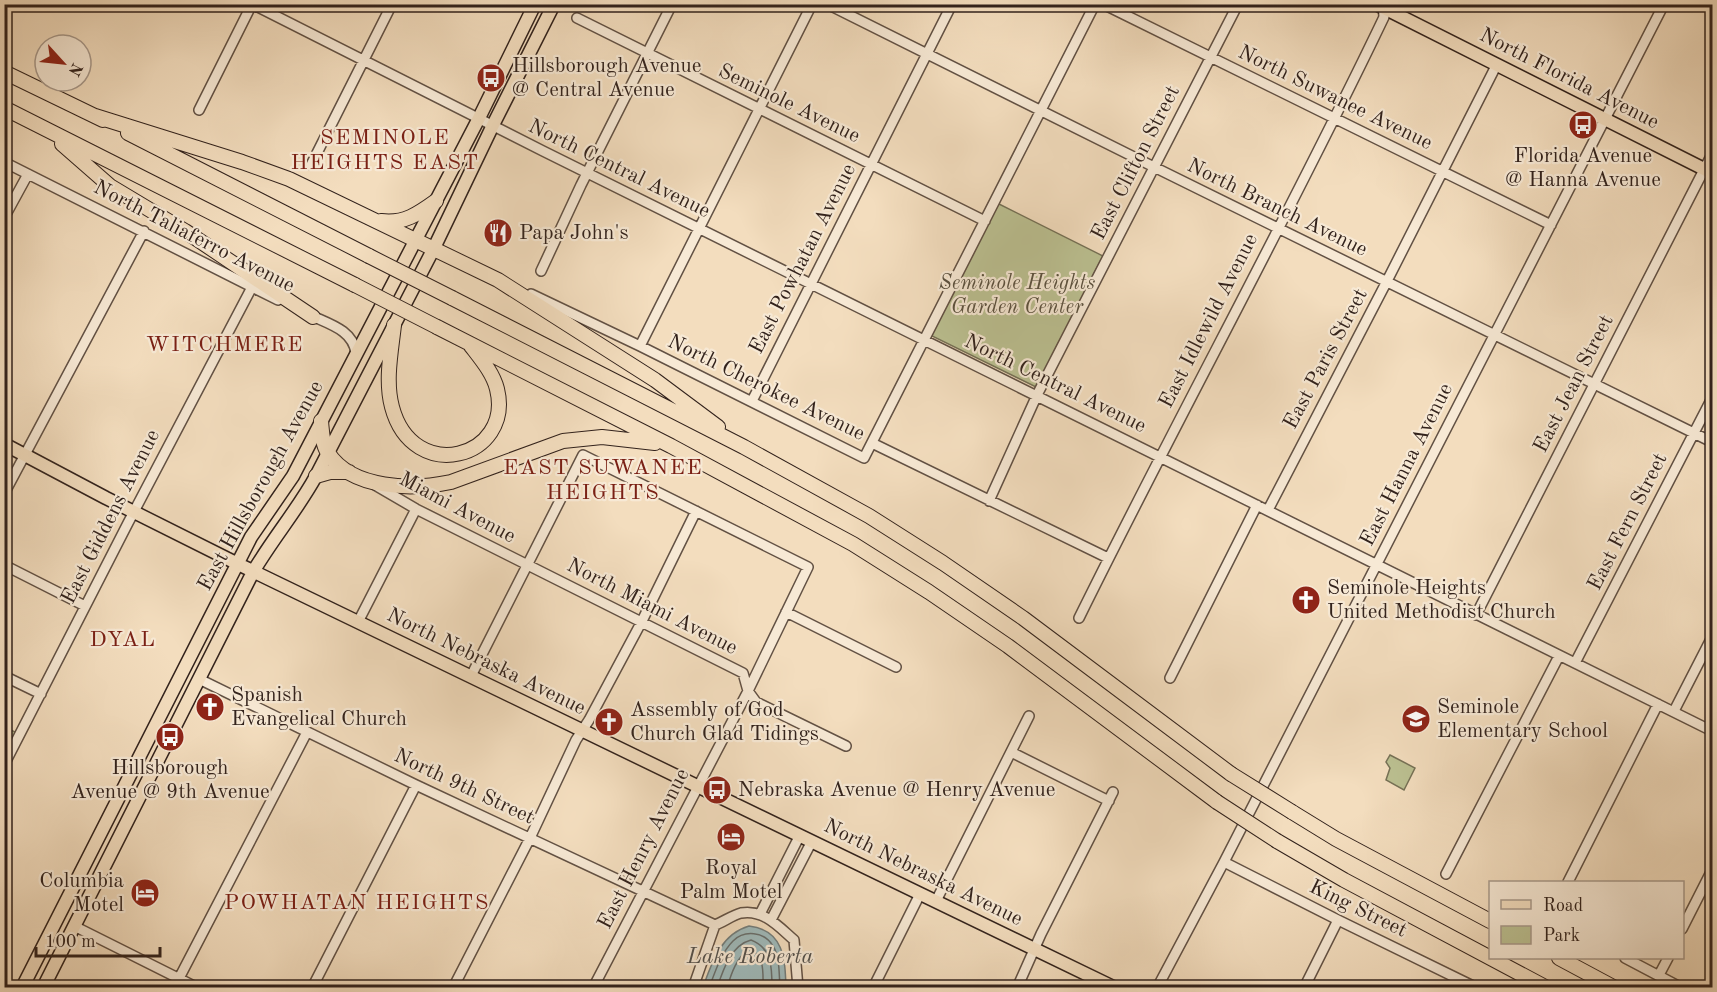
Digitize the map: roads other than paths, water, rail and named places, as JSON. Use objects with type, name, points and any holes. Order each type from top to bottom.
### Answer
[{"type":"highway","points":[[4,72],[744,447],[869,516],[944,563],[1023,618],[1232,774],[1336,839],[1489,920]]},
{"type":"highway","points":[[4,108],[671,446],[814,522],[929,592],[1008,646],[1217,802],[1277,841],[1344,880],[1489,956]]},
{"type":"highway","points":[[94,116],[266,170],[313,189],[414,241],[434,248],[498,280],[655,380],[744,447]]},
{"type":"highway","points":[[47,130],[110,186],[185,231],[313,317]]},
{"type":"highway","points":[[374,220],[405,220],[420,213],[436,201]]},
{"type":"highway","points":[[394,325],[388,384],[392,408],[405,435],[419,448],[432,453],[455,455],[475,447],[488,435],[496,419],[499,402],[495,383],[470,344]]},
{"type":"highway","points":[[321,421],[328,453],[349,472],[370,482],[418,487],[443,483],[534,450],[577,439],[602,437],[629,439],[671,446]]},
{"type":"highway","points":[[316,476],[327,472],[349,472]]},
{"type":"highway","points":[[1494,959],[1547,987]]},
{"type":"highway","points":[[1563,959],[1615,987]]},
{"type":"main road","name":"East Hillsborough Avenue","points":[[22,987],[251,537],[293,476],[536,4]]},
{"type":"main road","name":"East Hillsborough Avenue","points":[[43,987],[253,572],[278,532],[303,500],[328,453],[434,248],[554,4]]},
{"type":"main road","name":"North Florida Avenue","points":[[1381,6],[1709,171]]},
{"type":"main road","name":"North Nebraska Avenue","points":[[4,444],[253,572],[1115,987]]},
{"type":"main road","points":[[120,835],[119,820],[140,777],[134,767]]},
{"type":"main road","points":[[66,902],[68,916],[74,926]]},
{"type":"street","name":"North Central Avenue","points":[[252,4],[587,173],[1713,731]]},
{"type":"street","points":[[199,110],[252,4]]},
{"type":"street","points":[[310,165],[392,4]]},
{"type":"street","points":[[541,271],[587,173],[672,4]]},
{"type":"street","points":[[640,346],[812,4]]},
{"type":"street","name":"North Branch Avenue","points":[[827,4],[1713,442]]},
{"type":"street","name":"East Powhatan Avenue","points":[[752,401],[952,4]]},
{"type":"street","points":[[872,443],[1095,4]]},
{"type":"street","name":"North Suwanee Avenue","points":[[1103,4],[1551,225]]},
{"type":"street","name":"East Clifton Street","points":[[989,501],[1037,395],[1238,4]]},
{"type":"street","name":"East Hanna Avenue","points":[[1157,987],[1224,862],[1664,4]]},
{"type":"street","name":"East Idlewild Avenue","points":[[1079,618],[1384,17],[1381,6]]},
{"type":"street","name":"Seminole Avenue","points":[[578,18],[985,221]]},
{"type":"street","name":"East Paris Street","points":[[1268,510],[1497,64]]},
{"type":"street","name":"East Jean Street","points":[[1476,615],[1595,382],[1709,171],[1713,154]]},
{"type":"street","name":"North Taliaferro Avenue","points":[[4,162],[349,336],[356,353]]},
{"type":"street","points":[[4,218],[28,174]]},
{"type":"street","points":[[4,494],[144,231]]},
{"type":"street","name":"North Cherokee Avenue","points":[[498,280],[640,346],[864,458],[872,443],[1108,558]]},
{"type":"street","name":"East Giddens Avenue","points":[[4,765],[252,287]]},
{"type":"street","name":"East Fern Street","points":[[1575,663],[1713,398]]},
{"type":"street","points":[[453,987],[583,730],[642,621],[696,511],[584,455],[471,676]]},
{"type":"street","name":"Miami Avenue","points":[[370,482],[416,509],[528,565]]},
{"type":"street","points":[[1170,678],[1257,505]]},
{"type":"street","points":[[358,622],[416,509]]},
{"type":"street","name":"East Henry Avenue","points":[[593,987],[748,691],[808,567],[696,511]]},
{"type":"street","name":"North Miami Avenue","points":[[528,565],[744,673],[748,691]]},
{"type":"street","points":[[4,566],[85,606]]},
{"type":"street","points":[[786,612],[896,667]]},
{"type":"street","points":[[1674,711],[1713,637]]},
{"type":"street","points":[[1446,874],[1559,656]]},
{"type":"street","points":[[4,676],[41,694]]},
{"type":"street","name":"North 9th Street","points":[[199,679],[416,785],[715,925]]},
{"type":"street","points":[[748,691],[756,702],[846,746]]},
{"type":"street","points":[[1569,881],[1658,704]]},
{"type":"street","points":[[936,901],[1029,716]]},
{"type":"street","points":[[176,983],[307,732]]},
{"type":"street","points":[[1011,752],[1111,796],[1041,934],[1017,987]]},
{"type":"street","points":[[312,987],[416,785]]},
{"type":"street","points":[[760,914],[800,835]]},
{"type":"street","points":[[771,920],[812,841]]},
{"type":"street","name":"King Street","points":[[1224,862],[1477,987]]},
{"type":"street","points":[[1684,927],[1713,870]]},
{"type":"street","points":[[873,987],[920,894]]},
{"type":"street","points":[[693,987],[715,925],[741,913],[760,914],[771,920],[794,940],[798,987]]},
{"type":"street","points":[[1304,987],[1338,920]]},
{"type":"street","points":[[74,926],[176,983],[198,987]]},
{"type":"street","points":[[1629,959],[1682,987]]},
{"type":"street","points":[[1659,975],[1667,959]]},
{"type":"water","name":"Lake Roberta","points":[[749,926],[769,933],[776,940],[783,956],[786,987],[703,987],[714,959],[725,942],[731,935]]},
{"type":"place","name":"Hillsborough Avenue @ Central Avenue","points":[[491,78]]},
{"type":"place","name":"Florida Avenue @ Hanna Avenue","points":[[1583,125]]},
{"type":"place","name":"Papa John's","points":[[498,233]]},
{"type":"place","name":"Seminole Heights United Methodist Church","points":[[1306,600]]},
{"type":"place","name":"Spanish Evangelical Church","points":[[210,707]]},
{"type":"place","name":"Seminole Elementary School","points":[[1416,719]]},
{"type":"place","name":"Assembly of God Church Glad Tidings","points":[[609,722]]},
{"type":"place","name":"Hillsborough Avenue @ 9th Avenue","points":[[170,737]]},
{"type":"place","name":"Nebraska Avenue @ Henry Avenue","points":[[717,790]]},
{"type":"place","name":"Royal Palm Motel","points":[[731,837]]},
{"type":"place","name":"Columbia Motel","points":[[145,893]]},
{"type":"district","name":"SEMINOLE HEIGHTS EAST","points":[[385,150]]},
{"type":"district","name":"WITCHMERE","points":[[225,345]]},
{"type":"district","name":"EAST SUWANEE HEIGHTS","points":[[603,480]]},
{"type":"district","name":"DYAL","points":[[123,640]]},
{"type":"district","name":"POWHATAN HEIGHTS","points":[[357,903]]},
{"type":"park label","name":"Seminole Heights Garden Center","points":[[1017,295]]}]
